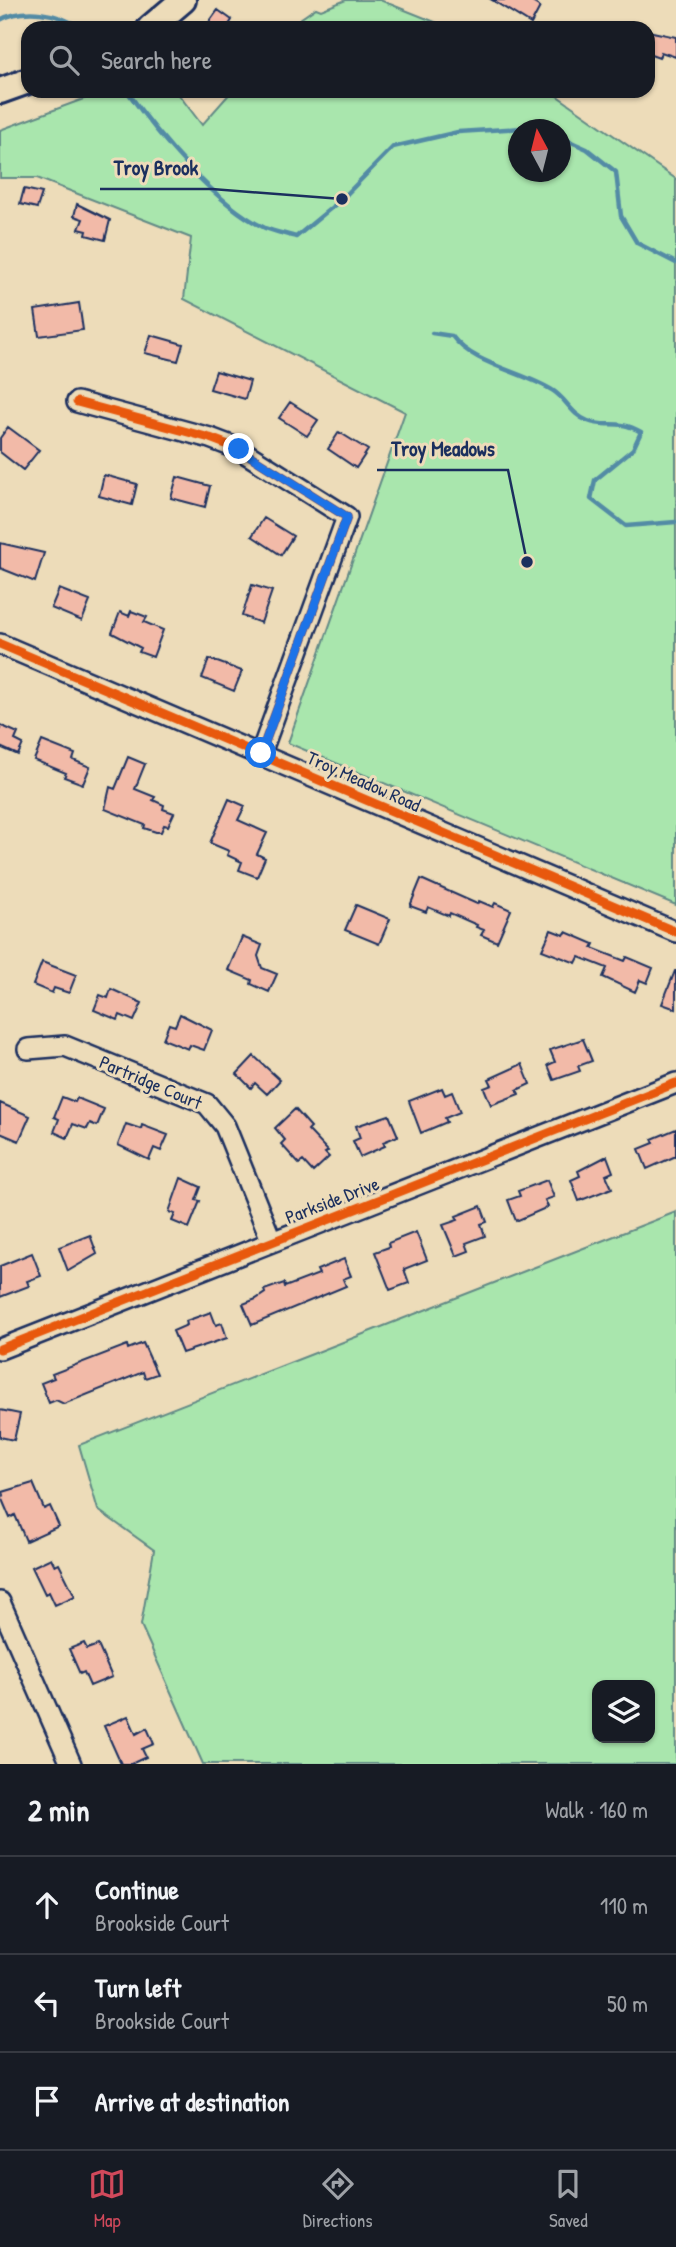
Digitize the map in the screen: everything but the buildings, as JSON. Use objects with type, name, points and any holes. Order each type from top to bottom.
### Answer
[{"type":"main road","points":[[158,21],[183,0]]},
{"type":"main road","points":[[0,91],[21,84]]},
{"type":"street","points":[[77,402],[210,438],[239,449],[347,517],[261,753]]},
{"type":"street","name":"Troy Meadow Road","points":[[0,644],[261,753],[374,806],[676,932]]},
{"type":"street","name":"Partridge Court","points":[[28,1049],[65,1046],[207,1104],[225,1126],[272,1242]]},
{"type":"street","name":"Parkside Drive","points":[[0,1349],[676,1083]]},
{"type":"street","points":[[0,1602],[71,1764]]},
{"type":"green space","points":[[346,0],[380,0],[432,21],[297,21],[316,8],[321,10]]},
{"type":"green space","points":[[86,98],[181,98],[202,125],[226,98],[560,98],[676,179],[676,905],[288,743],[405,412],[184,299],[191,238],[37,178],[0,178],[0,130]]},
{"type":"green space","points":[[676,1212],[676,1764],[203,1764],[141,1625],[154,1550],[98,1510],[79,1445]]},
{"type":"waterway","points":[[0,20],[20,14],[41,13],[67,21]]},
{"type":"waterway","points":[[132,98],[171,148],[227,203],[265,228],[296,237],[342,199],[393,147],[458,132],[508,129]]},
{"type":"waterway","points":[[571,142],[587,149],[616,172],[621,216],[637,243],[676,263]]},
{"type":"waterway","points":[[432,333],[452,336],[472,354],[540,383],[561,397],[582,418],[601,424],[619,424],[641,432],[633,449],[595,480],[591,499],[626,526],[676,522]]},
{"type":"cycle path","points":[[77,402],[210,438],[239,449],[347,517],[261,753]]},
{"type":"cycle path","points":[[0,644],[676,932]]},
{"type":"cycle path","points":[[0,1349],[676,1083]]},
{"type":"place","name":"Troy Brook","points":[[342,199]]},
{"type":"place","name":"Troy Meadows","points":[[527,562]]},
{"type":"route","points":[[239,449],[347,517],[261,753]]}]
